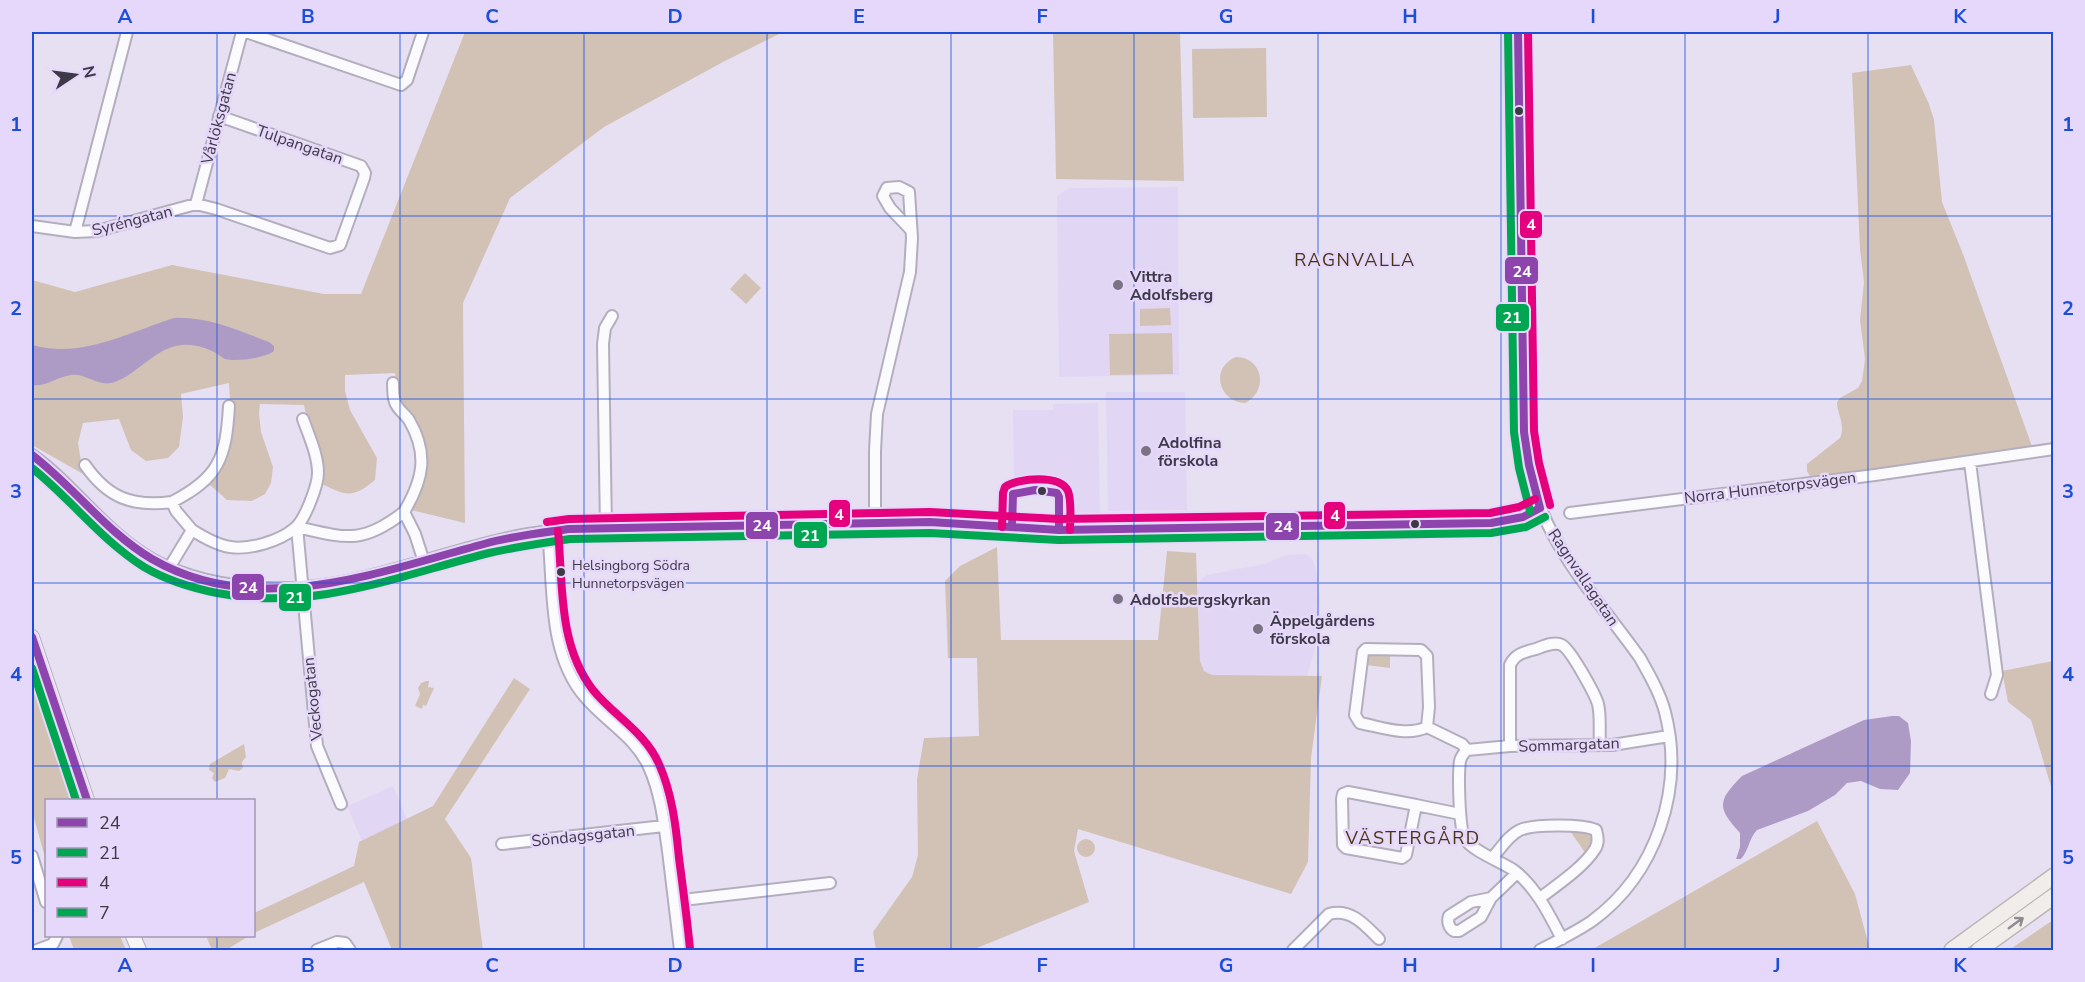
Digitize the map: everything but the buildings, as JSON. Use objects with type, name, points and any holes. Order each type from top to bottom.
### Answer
[{"type":"main road","points":[[32,637],[86,799]]},
{"type":"main road","points":[[1952,951],[2054,865]]},
{"type":"main road","points":[[1967,939],[2054,876]]},
{"type":"main road","points":[[1979,951],[2049,900]]},
{"type":"street","points":[[75,232],[127,32]]},
{"type":"street","points":[[244,32],[399,85],[407,80],[423,32]]},
{"type":"street","name":"Vårlöksgatan","points":[[196,204],[244,32]]},
{"type":"street","name":"Ragnvallagatan","points":[[1518,32],[1524,432],[1528,465],[1540,508],[1561,547],[1650,675],[1665,713],[1671,770],[1668,800],[1658,836],[1634,878],[1615,900],[1592,920],[1540,951]]},
{"type":"street","name":"Tulpangatan","points":[[196,204],[216,208],[335,248],[341,243],[364,178],[363,170],[358,164],[219,116]]},
{"type":"street","name":"Syréngatan","points":[[32,226],[75,232],[98,231],[196,204]]},
{"type":"street","points":[[875,523],[874,451],[878,414],[909,283],[912,238],[910,229]]},
{"type":"street","points":[[606,528],[603,344],[605,328],[612,316]]},
{"type":"street","points":[[297,527],[336,536],[360,536],[377,531],[404,512],[417,491],[422,470],[421,454],[409,421],[395,403],[393,383]]},
{"type":"street","points":[[85,465],[96,480],[121,498],[142,504],[172,502],[195,491],[218,465],[228,430],[229,406]]},
{"type":"street","points":[[172,502],[176,511],[192,530],[229,547],[253,547],[274,540],[297,527],[313,495],[318,471],[303,419]]},
{"type":"street","name":"Norra Hunnetorpsvägen","points":[[1570,513],[1970,462],[2054,449]]},
{"type":"street","points":[[32,455],[58,476],[121,539],[151,559],[169,568],[203,579],[262,589],[303,589],[353,581],[523,535],[606,528],[930,522],[1059,530],[1479,523],[1515,519],[1540,508]]},
{"type":"street","points":[[1970,462],[1997,675],[1991,694]]},
{"type":"street","points":[[404,512],[415,534],[424,562]]},
{"type":"street","name":"Veckogatan","points":[[297,527],[308,671],[317,747],[342,804]]},
{"type":"street","points":[[169,568],[192,530]]},
{"type":"street","points":[[548,532],[558,632],[564,661],[574,682],[586,699],[631,738],[645,758],[659,796],[680,951]]},
{"type":"street","points":[[1510,746],[1510,665],[1519,654],[1551,644],[1561,644],[1568,650],[1594,693],[1599,706],[1600,745]]},
{"type":"street","points":[[1366,649],[1425,652],[1429,707],[1427,727],[1409,732],[1360,723],[1356,720],[1363,652],[1366,649]]},
{"type":"street","points":[[1427,727],[1462,744],[1467,750],[1460,761],[1460,814],[1466,841],[1472,847],[1493,857],[1517,873],[1540,898],[1562,939]]},
{"type":"street","name":"Sommargatan","points":[[1467,750],[1510,746],[1600,745],[1669,736]]},
{"type":"street","points":[[1416,805],[1406,855],[1402,858],[1346,848],[1343,845],[1342,799],[1343,794],[1348,792],[1416,805],[1460,814]]},
{"type":"street","name":"Söndagsgatan","points":[[501,844],[664,826]]},
{"type":"street","points":[[1493,857],[1518,831],[1527,828],[1580,827],[1596,830],[1599,838],[1597,848],[1567,878],[1540,898]]},
{"type":"street","points":[[32,856],[45,899]]},
{"type":"street","points":[[1491,898],[1517,873]]},
{"type":"street","points":[[674,901],[830,883]]},
{"type":"street","points":[[1293,951],[1329,914],[1335,912],[1359,919],[1379,939]]},
{"type":"street","points":[[37,951],[54,944],[57,937]]},
{"type":"street","points":[[317,951],[337,942],[345,943],[350,951]]},
{"type":"shaded area","points":[[465,32],[783,32],[604,127],[510,198],[463,303],[465,523],[411,510],[422,490],[426,465],[412,419],[399,399],[395,373],[345,375],[345,391],[350,410],[377,458],[375,480],[354,493],[342,493],[320,483],[304,405],[260,404],[261,432],[273,467],[271,483],[265,494],[252,501],[227,500],[210,485],[227,454],[231,420],[229,383],[181,394],[183,417],[179,447],[168,458],[146,461],[131,450],[119,419],[83,423],[78,443],[83,474],[32,445],[32,280],[75,292],[172,265],[324,294],[361,294]]},
{"type":"shaded area","points":[[1053,32],[1180,32],[1184,181],[1056,179]]},
{"type":"shaded area","points":[[1266,48],[1267,117],[1193,118],[1192,49]]},
{"type":"shaded area","points":[[1911,65],[1934,120],[1942,202],[2033,449],[1811,478],[1807,471],[1807,464],[1840,438],[1842,424],[1837,402],[1858,388],[1862,381],[1865,359],[1860,320],[1864,282],[1860,249],[1852,73]]},
{"type":"shaded area","name":"Vittra Adolfsberg","points":[[1178,187],[1179,375],[1059,377],[1057,196],[1069,188]]},
{"type":"shaded area","points":[[745,273],[761,288],[746,304],[730,289]]},
{"type":"shaded area","points":[[1170,308],[1171,325],[1140,326],[1140,309]]},
{"type":"shaded area","points":[[174,318],[198,319],[235,329],[269,342],[274,346],[274,351],[258,357],[230,360],[202,347],[182,345],[164,350],[115,382],[103,383],[71,375],[42,385],[32,385],[32,345],[68,349],[86,347]]},
{"type":"shaded area","points":[[1172,333],[1173,374],[1110,375],[1109,334]]},
{"type":"shaded area","points":[[1236,357],[1252,362],[1260,376],[1258,391],[1245,403],[1229,397],[1223,391],[1221,383],[1220,376],[1223,368]]},
{"type":"shaded area","name":"Adolfina förskola","points":[[1106,392],[1185,392],[1187,510],[1108,511]]},
{"type":"shaded area","points":[[1098,403],[1100,520],[1068,520],[1067,483],[1014,484],[1013,410],[1053,410],[1053,404]]},
{"type":"shaded area","points":[[997,547],[1001,640],[1158,640],[1167,551],[1196,553],[1200,661],[1204,671],[1212,675],[1322,676],[1311,758],[1308,862],[1291,894],[1078,829],[1074,851],[1089,902],[972,950],[876,950],[873,932],[912,877],[918,855],[917,779],[924,738],[979,736],[977,658],[948,658],[945,581],[960,566]]},
{"type":"shaded area","name":"Äppelgårdens förskola","points":[[1305,554],[1312,558],[1316,568],[1320,598],[1315,649],[1307,676],[1212,675],[1204,671],[1200,661],[1198,586],[1201,579],[1207,575],[1264,564],[1286,555]]},
{"type":"shaded area","points":[[1390,653],[1390,668],[1366,665],[1369,654]]},
{"type":"shaded area","points":[[2054,661],[2053,793],[2031,720],[2008,702],[2002,671]]},
{"type":"shaded area","points":[[514,678],[530,689],[445,819],[471,858],[483,950],[392,950],[364,882],[255,933],[255,913],[354,866],[359,842],[433,806]]},
{"type":"shaded area","points":[[32,680],[72,799],[45,799],[45,857],[32,811]]},
{"type":"shaded area","points":[[429,681],[428,687],[434,688],[426,706],[423,705],[422,709],[415,706],[420,694],[418,688]]},
{"type":"shaded area","points":[[1899,716],[1908,723],[1911,741],[1910,773],[1898,790],[1880,789],[1861,781],[1847,783],[1835,795],[1808,811],[1757,830],[1744,855],[1741,859],[1736,859],[1740,847],[1740,833],[1727,817],[1723,804],[1728,792],[1742,776],[1864,720]]},
{"type":"shaded area","points":[[244,744],[246,757],[242,762],[243,768],[239,771],[229,769],[225,778],[215,782],[212,778],[214,773],[209,770],[210,764]]},
{"type":"shaded area","points":[[393,786],[408,822],[362,841],[347,806]]},
{"type":"shaded area","points":[[1817,821],[1855,894],[1870,950],[1591,950]]},
{"type":"shaded area","points":[[1570,831],[1590,832],[1593,835],[1594,844],[1586,854]]},
{"type":"shaded area","points":[[1086,839],[1092,842],[1095,848],[1092,854],[1086,857],[1080,854],[1077,848],[1080,842]]},
{"type":"shaded area","points":[[2053,920],[2053,950],[2009,950]]},
{"type":"shaded area","points":[[69,937],[120,937],[126,950],[74,950]]},
{"type":"shaded area","points":[[206,937],[247,937],[226,950],[212,950]]},
{"type":"transit line","name":"21","points":[[1508,32],[1514,432],[1519,468],[1530,511]]},
{"type":"transit line","name":"24","points":[[1518,32],[1524,432],[1529,465],[1540,508]]},
{"type":"transit line","name":"4","points":[[1528,32],[1534,431],[1539,463],[1550,505]]},
{"type":"transit line","name":"24","points":[[32,455],[105,523],[152,559],[192,577],[233,586],[275,588],[318,585],[360,577],[495,541],[569,529],[930,522],[1059,530],[1491,523],[1523,517],[1540,508]]},
{"type":"transit line","name":"21","points":[[32,468],[100,532],[144,567],[189,586],[253,598],[287,598],[355,589],[489,553],[570,539],[930,533],[1059,540],[1491,533],[1526,527],[1545,517]]},
{"type":"transit line","name":"4","points":[[1002,527],[1005,487],[1019,481],[1038,479],[1057,482],[1068,491],[1070,530]]},
{"type":"transit line","name":"24","points":[[1012,527],[1013,494],[1035,490],[1057,493],[1059,530]]},
{"type":"transit line","name":"4","points":[[547,522],[569,519],[930,512],[1059,519],[1490,513],[1519,507],[1535,499]]},
{"type":"transit line","name":"4","points":[[558,531],[564,614],[573,654],[593,690],[646,743],[659,764],[667,786],[675,822],[690,949]]},
{"type":"transit line","name":"24","points":[[32,637],[87,799]]},
{"type":"transit line","name":"7","points":[[32,668],[76,799]]},
{"type":"place","name":"Vittra Adolfsberg","points":[[1118,285]]},
{"type":"place","name":"Adolfina förskola","points":[[1146,451]]},
{"type":"place","name":"Helsingborg Södra Hunnetorpsvägen","points":[[561,572]]},
{"type":"place","name":"Adolfsbergskyrkan","points":[[1118,599]]},
{"type":"place","name":"Äppelgårdens förskola","points":[[1258,629]]},
{"type":"district","name":"RAGNVALLA","points":[[1355,260]]},
{"type":"district","name":"VÄSTERGÅRD","points":[[1413,838]]}]
